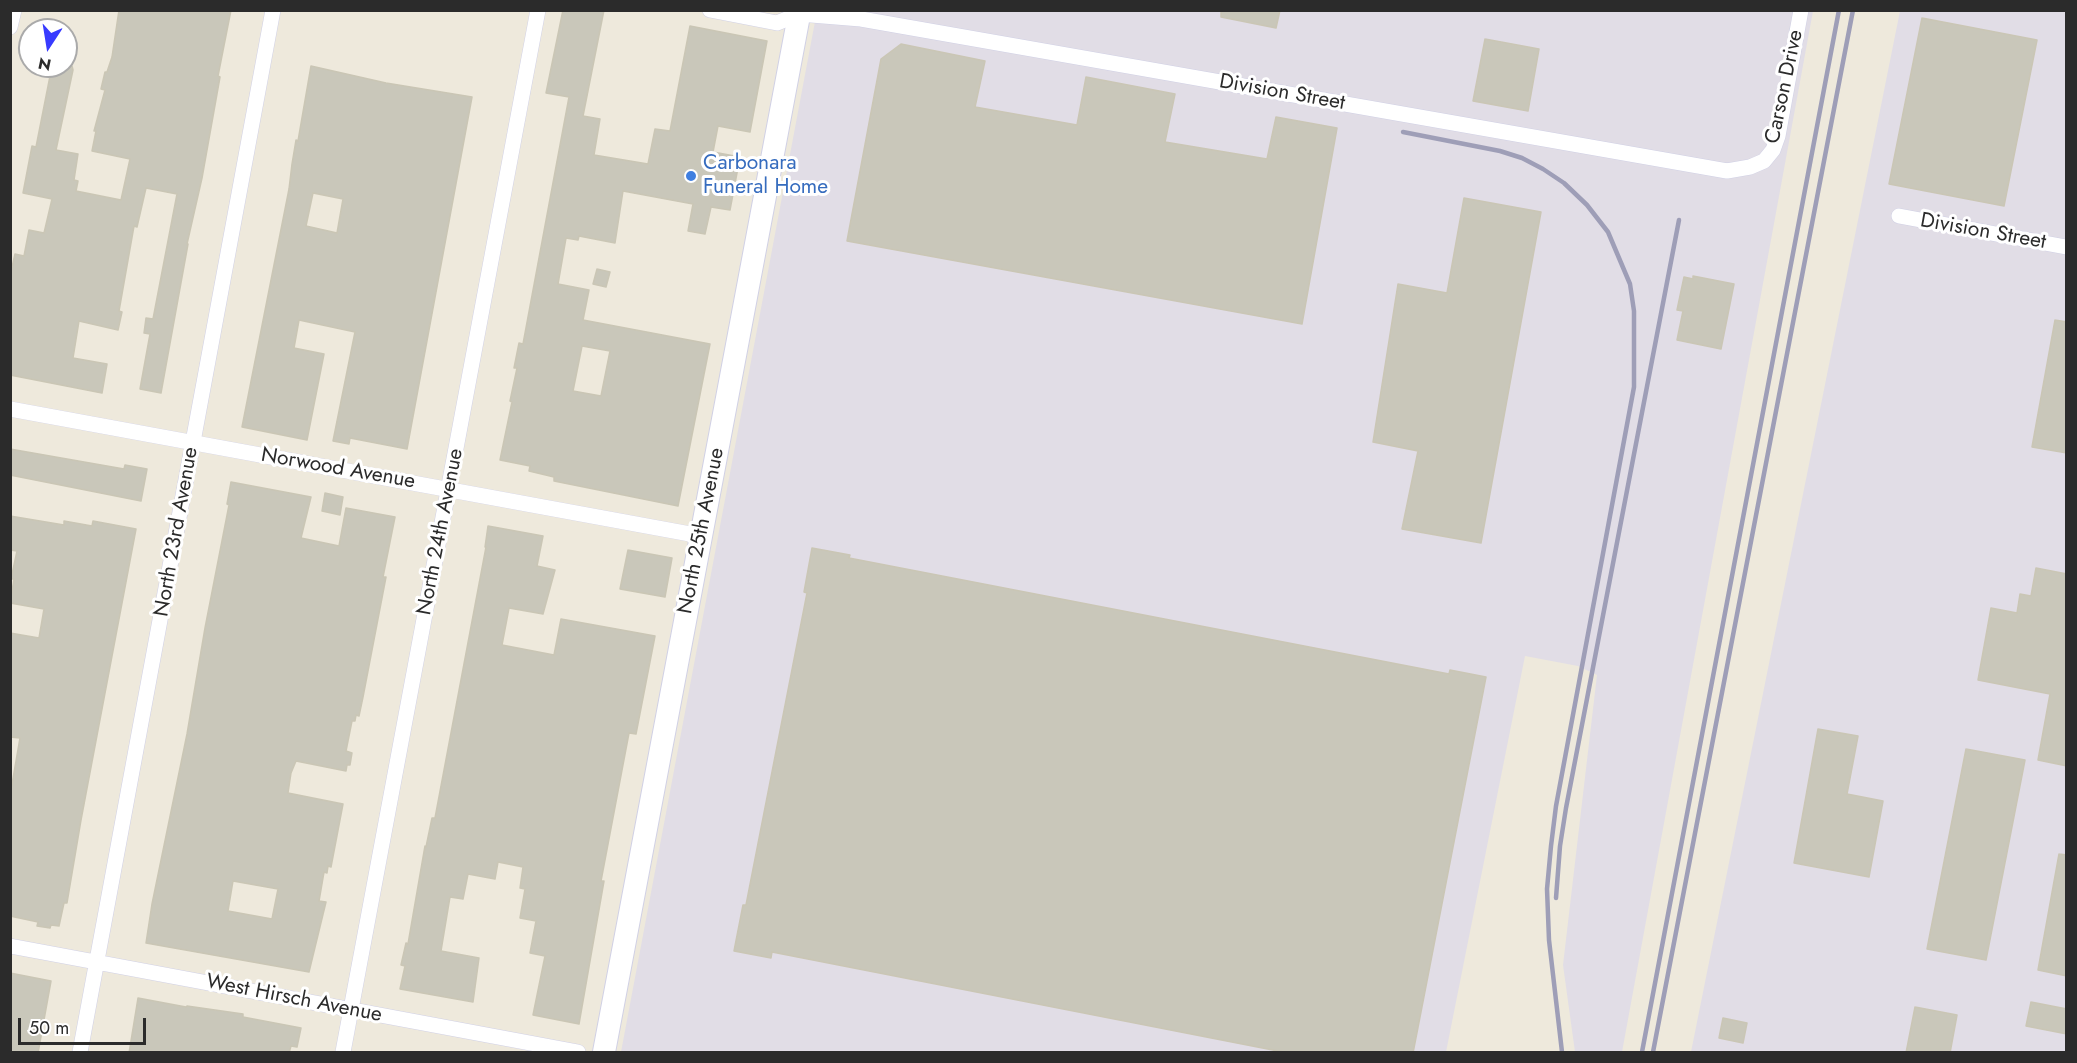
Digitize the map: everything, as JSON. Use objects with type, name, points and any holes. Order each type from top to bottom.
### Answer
[{"type":"main road","name":"North 25th Avenue","points":[[604,1053],[797,12]]},
{"type":"street","points":[[10,27],[14,10]]},
{"type":"street","name":"North 23rd Avenue","points":[[80,1053],[273,10]]},
{"type":"street","name":"North 24th Avenue","points":[[343,1053],[538,10]]},
{"type":"street","name":"Division Street","points":[[710,10],[777,23],[797,12],[861,19],[1727,171],[1764,162]]},
{"type":"street","name":"Carson Drive","points":[[1764,162],[1773,150],[1778,136],[1801,10]]},
{"type":"street","name":"Division Street","points":[[1899,216],[2067,247]]},
{"type":"street","name":"Norwood Avenue","points":[[10,409],[701,536]]},
{"type":"street","name":"West Hirsch Avenue","points":[[10,946],[578,1053]]},
{"type":"shaded area","points":[[817,11],[1813,11],[1622,1052],[1575,1052],[1563,965],[1597,675],[1578,666],[1525,656],[1446,1052],[621,1052]]},
{"type":"shaded area","points":[[1900,11],[2066,11],[2066,1052],[1691,1052]]},
{"type":"building","points":[[119,10],[231,10],[161,393],[140,389],[150,334],[144,333],[146,318],[153,319],[177,194],[146,188],[137,227],[134,226],[119,311],[122,312],[118,330],[79,321],[73,358],[107,364],[102,393],[10,375],[10,276],[15,254],[24,256],[29,230],[44,233],[52,199],[23,193],[32,146],[36,147],[50,78],[71,78],[56,150],[78,154],[74,180],[78,181],[76,191],[121,200],[130,159],[92,151],[96,131],[94,131],[105,90],[101,89],[112,57]]},
{"type":"building","points":[[563,10],[604,10],[583,116],[600,119],[594,155],[648,164],[655,129],[670,131],[690,26],[767,41],[750,132],[718,126],[713,152],[740,157],[730,210],[711,207],[705,234],[688,231],[693,204],[623,191],[615,243],[579,236],[578,240],[566,238],[558,284],[589,290],[583,320],[710,344],[678,506],[554,481],[554,477],[529,471],[530,466],[500,460],[512,402],[510,401],[517,368],[514,368],[519,343],[523,344],[569,97],[546,93]],"holes":[[[582,346],[610,351],[601,396],[573,391]]]},
{"type":"building","points":[[1221,10],[1280,10],[1276,28],[1221,17]]},
{"type":"building","points":[[1922,18],[2037,40],[2004,206],[1889,184]]},
{"type":"building","points":[[1485,39],[1539,49],[1528,111],[1473,101]]},
{"type":"building","points":[[901,44],[985,61],[975,107],[1077,125],[1086,77],[1175,94],[1165,142],[1267,159],[1276,117],[1337,128],[1302,324],[847,241],[881,59]]},
{"type":"building","points":[[311,66],[386,83],[472,97],[407,449],[350,438],[349,444],[333,441],[355,332],[299,320],[294,348],[324,354],[307,440],[242,427],[289,189],[296,140],[298,141]],"holes":[[[313,193],[343,199],[337,233],[306,226]]]},
{"type":"building","points":[[1464,198],[1541,212],[1481,543],[1402,529],[1418,451],[1373,442],[1398,284],[1447,293]]},
{"type":"building","points":[[597,269],[610,272],[606,287],[593,284]]},
{"type":"building","points":[[1693,276],[1734,284],[1721,349],[1677,340],[1683,311],[1677,310],[1684,277],[1693,279]]},
{"type":"building","points":[[2055,320],[2067,322],[2067,453],[2032,447]]},
{"type":"building","points":[[10,449],[124,469],[125,465],[147,469],[141,501],[10,475]]},
{"type":"building","points":[[231,482],[311,497],[301,538],[339,546],[346,508],[395,517],[363,697],[359,716],[356,715],[355,721],[352,721],[346,751],[352,753],[350,765],[347,765],[346,771],[296,761],[291,773],[288,793],[343,804],[331,867],[328,866],[327,873],[324,872],[319,901],[326,902],[309,972],[146,943],[187,734],[229,505],[227,504]],"holes":[[[233,881],[278,889],[272,919],[228,911]]]},
{"type":"building","points":[[325,493],[343,497],[340,515],[322,511]]},
{"type":"building","points":[[10,516],[64,525],[64,521],[92,526],[93,521],[136,529],[67,903],[64,903],[59,926],[51,925],[50,928],[37,926],[38,922],[10,916],[10,796],[20,738],[10,737],[10,633],[39,638],[44,609],[10,603],[14,579],[11,579],[17,551],[10,550]]},
{"type":"building","points":[[488,526],[543,536],[537,566],[555,570],[543,614],[509,608],[502,645],[554,655],[561,619],[655,636],[636,734],[629,733],[601,881],[604,881],[579,1024],[533,1015],[545,956],[530,953],[536,921],[520,918],[525,889],[520,888],[523,867],[498,862],[495,879],[468,874],[463,899],[450,897],[441,951],[479,958],[473,1002],[400,989],[405,966],[401,965],[406,943],[408,944],[425,846],[432,818],[435,818]]},
{"type":"building","points":[[812,548],[850,555],[849,558],[1449,674],[1450,670],[1486,677],[1413,1053],[1288,1053],[772,952],[771,958],[734,951],[743,905],[746,905],[807,593],[804,592]]},
{"type":"building","points":[[628,550],[672,558],[665,597],[620,589]]},
{"type":"building","points":[[2036,568],[2067,574],[2067,766],[2038,760],[2050,694],[1978,680],[1991,608],[2017,613],[2020,594],[2031,596]]},
{"type":"building","points":[[1818,729],[1858,736],[1847,794],[1883,801],[1869,877],[1794,863]]},
{"type":"building","points":[[1966,749],[2025,760],[1986,960],[1927,949]]},
{"type":"building","points":[[2059,854],[2067,855],[2067,976],[2038,970]]},
{"type":"building","points":[[10,973],[51,981],[38,1053],[10,1053]]},
{"type":"building","points":[[138,998],[243,1014],[243,1017],[301,1028],[297,1047],[291,1046],[289,1053],[129,1053]]},
{"type":"building","points":[[2031,1002],[2067,1009],[2067,1034],[2026,1026]]},
{"type":"building","points":[[1915,1007],[1957,1015],[1950,1053],[1906,1053]]},
{"type":"building","points":[[1723,1018],[1747,1023],[1743,1043],[1719,1038]]},
{"type":"railway","points":[[1642,1052],[1839,10]]},
{"type":"railway","points":[[1653,1052],[1853,10]]},
{"type":"railway","points":[[1403,132],[1500,151],[1522,158],[1564,183],[1587,205],[1608,232],[1630,284],[1634,311],[1634,387],[1556,806],[1547,889],[1549,940],[1562,1052]]},
{"type":"railway","points":[[1556,898],[1566,808],[1679,220]]},
{"type":"place","name":"Carbonara Funeral Home","points":[[691,176]]}]
